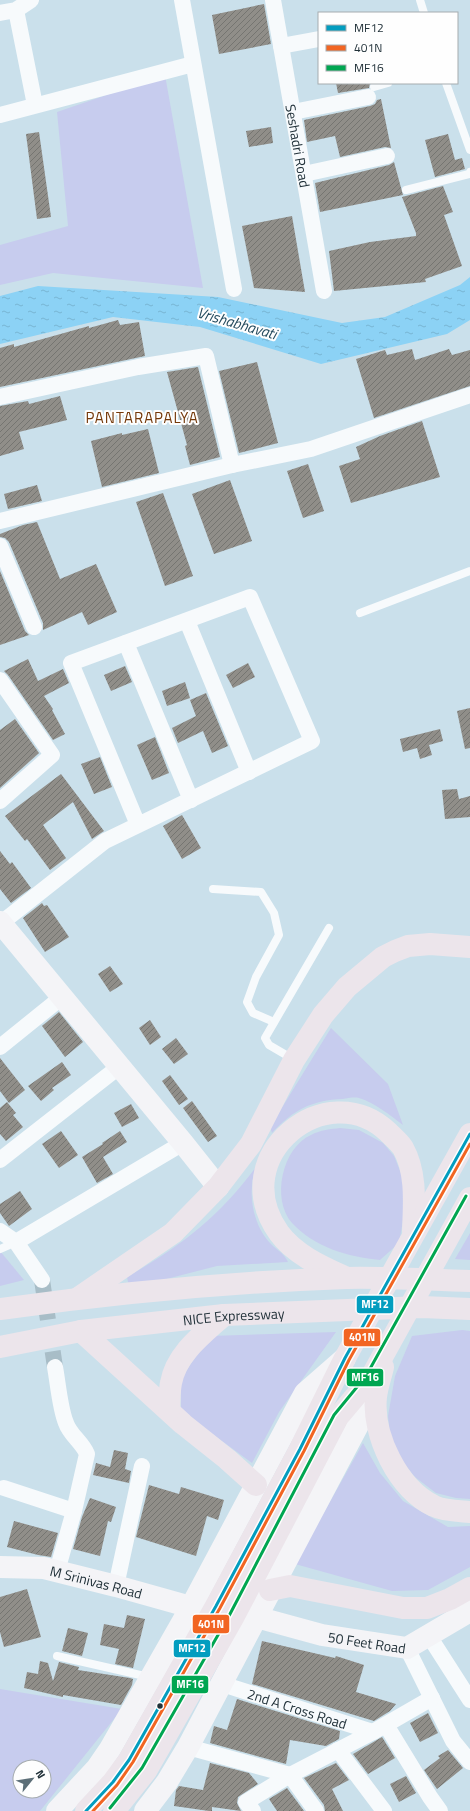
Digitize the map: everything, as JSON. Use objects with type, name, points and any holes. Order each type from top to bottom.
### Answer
[{"type":"highway","points":[[78,1298],[173,1233],[218,1187],[251,1144],[294,1060],[323,1015],[347,988],[383,957],[395,950],[408,946],[430,944],[470,947]]},
{"type":"highway","points":[[347,1278],[308,1258],[280,1234],[270,1218],[264,1202],[263,1185],[270,1158],[280,1141],[305,1122],[323,1115],[340,1112],[369,1118],[380,1125],[402,1147],[409,1164],[413,1186],[409,1242]]},
{"type":"highway","points":[[114,1811],[146,1772],[234,1616],[308,1454],[345,1358],[470,1134]]},
{"type":"highway","points":[[251,1144],[270,1158]]},
{"type":"highway","points":[[86,1811],[113,1782],[129,1760],[216,1606],[308,1454],[370,1379],[470,1198]]},
{"type":"highway","points":[[0,1309],[78,1298],[238,1283],[347,1278],[470,1281]]},
{"type":"highway","name":"NICE Expressway","points":[[0,1347],[81,1331],[224,1315],[422,1307],[470,1309]]},
{"type":"highway","points":[[169,1411],[171,1382],[177,1365],[188,1349],[224,1315]]},
{"type":"highway","points":[[81,1331],[169,1411],[256,1485]]},
{"type":"highway","points":[[387,1348],[376,1397],[379,1430],[390,1463],[413,1491],[434,1506],[470,1512]]},
{"type":"highway","points":[[270,1590],[290,1586],[402,1608],[427,1608],[450,1600],[470,1588]]},
{"type":"street","points":[[0,13],[16,10],[31,0]]},
{"type":"street","points":[[182,0],[234,289]]},
{"type":"street","name":"Seshadri Road","points":[[273,0],[324,291]]},
{"type":"street","points":[[16,10],[35,105]]},
{"type":"street","points":[[281,46],[318,39]]},
{"type":"street","points":[[0,115],[193,64]]},
{"type":"street","points":[[293,112],[371,92]]},
{"type":"street","points":[[304,174],[387,156]]},
{"type":"street","points":[[0,396],[138,367],[206,356],[232,465]]},
{"type":"street","points":[[0,521],[232,465],[311,449],[470,395]]},
{"type":"street","points":[[0,546],[34,627]]},
{"type":"street","points":[[136,820],[71,663],[250,597],[312,741],[105,841],[0,923],[183,1142],[218,1187]]},
{"type":"street","points":[[187,621],[248,772]]},
{"type":"street","points":[[126,643],[191,800]]},
{"type":"street","points":[[0,680],[52,755],[0,801]]},
{"type":"street","points":[[0,1047],[62,997]]},
{"type":"street","points":[[0,1160],[120,1066]]},
{"type":"street","points":[[16,1242],[183,1142]]},
{"type":"street","points":[[0,1231],[16,1242],[42,1280]]},
{"type":"street","points":[[58,1811],[97,1768],[110,1749],[192,1607],[305,1393],[345,1358]]},
{"type":"street","points":[[55,1367],[65,1422],[70,1431],[84,1446],[87,1454],[74,1511],[57,1571]]},
{"type":"street","points":[[145,1811],[168,1782],[188,1747],[358,1425],[370,1379]]},
{"type":"street","points":[[116,1586],[142,1466]]},
{"type":"street","points":[[4,1488],[74,1511]]},
{"type":"street","name":"M Srinivas Road","points":[[0,1567],[44,1568],[192,1607],[256,1617]]},
{"type":"street","name":"50 Feet Road","points":[[256,1617],[322,1635],[407,1648],[470,1611]]},
{"type":"street","points":[[429,1636],[470,1700]]},
{"type":"street","points":[[407,1648],[453,1741],[470,1762]]},
{"type":"street","name":"2nd A Cross Road","points":[[222,1684],[380,1728]]},
{"type":"street","points":[[249,1807],[290,1774],[380,1728],[432,1698]]},
{"type":"street","points":[[380,1728],[440,1811]]},
{"type":"street","points":[[188,1747],[290,1774],[316,1811]]},
{"type":"street","points":[[338,1750],[384,1811]]},
{"type":"lane","points":[[420,0],[424,12]]},
{"type":"lane","points":[[371,92],[386,84]]},
{"type":"lane","points":[[446,84],[470,150]]},
{"type":"lane","points":[[406,190],[469,174],[470,172]]},
{"type":"lane","points":[[360,613],[470,571]]},
{"type":"lane","points":[[213,889],[261,892],[274,914],[279,935],[256,977],[247,1002],[253,1013],[274,1022]]},
{"type":"lane","points":[[294,1060],[269,1045],[265,1038],[329,928]]},
{"type":"lane","points":[[0,1249],[16,1242]]},
{"type":"lane","points":[[57,1656],[151,1677]]},
{"type":"shaded area","points":[[165,75],[203,288],[53,273],[0,285],[0,245],[68,226],[57,112]]},
{"type":"shaded area","points":[[331,1028],[388,1084],[403,1125],[371,1103],[359,1098],[353,1098],[312,1104],[296,1112],[272,1133],[270,1127]]},
{"type":"shaded area","points":[[340,1128],[359,1130],[383,1143],[394,1156],[403,1178],[404,1215],[399,1243],[380,1260],[368,1259],[344,1253],[321,1244],[311,1238],[292,1223],[286,1213],[282,1201],[281,1188],[283,1175],[287,1162],[293,1151],[301,1142],[314,1133]]},
{"type":"shaded area","points":[[256,1167],[252,1181],[252,1202],[258,1225],[266,1238],[283,1254],[288,1262],[217,1266],[133,1287],[128,1282],[127,1277],[165,1254],[198,1230],[227,1202]]},
{"type":"shaded area","points":[[470,1233],[470,1260],[455,1259]]},
{"type":"shaded area","points":[[0,1251],[24,1280],[0,1286]]},
{"type":"shaded area","points":[[462,1330],[470,1331],[470,1499],[456,1498],[436,1493],[415,1477],[391,1448],[388,1416],[395,1376],[412,1336]]},
{"type":"shaded area","points":[[336,1332],[279,1412],[252,1463],[181,1411],[181,1378],[210,1336]]},
{"type":"shaded area","points":[[363,1443],[380,1473],[403,1501],[448,1527],[470,1526],[470,1567],[428,1590],[392,1591],[295,1564]]},
{"type":"shaded area","points":[[0,1689],[122,1709],[52,1796],[52,1759],[12,1759],[12,1799],[50,1799],[40,1811],[0,1811]]},
{"type":"water","name":"Vrishabhavati","points":[[470,277],[470,320],[447,334],[321,364],[200,327],[113,317],[0,344],[0,296],[38,286],[218,297],[342,323],[385,317],[460,285]]},
{"type":"building","points":[[264,4],[271,44],[219,54],[212,15]]},
{"type":"building","points":[[336,84],[370,84],[369,88],[338,93]]},
{"type":"building","points":[[381,99],[391,148],[385,147],[340,157],[335,136],[307,142],[304,120],[370,106],[375,104],[377,100]]},
{"type":"building","points":[[271,127],[273,143],[249,147],[246,131]]},
{"type":"building","points":[[39,132],[51,217],[37,219],[26,134]]},
{"type":"building","points":[[448,134],[455,160],[462,158],[465,169],[435,177],[425,140]]},
{"type":"building","points":[[394,162],[403,195],[320,212],[315,183],[389,165]]},
{"type":"building","points":[[443,186],[453,212],[444,215],[462,266],[425,279],[426,282],[334,291],[329,251],[370,242],[416,236],[402,197]]},
{"type":"building","points":[[292,216],[305,292],[254,288],[242,226]]},
{"type":"building","points":[[118,320],[120,325],[139,322],[145,356],[0,387],[0,348],[14,344],[14,347],[89,326],[89,328]]},
{"type":"building","points":[[412,349],[415,360],[449,349],[452,355],[470,350],[470,386],[374,418],[356,359],[385,350],[387,355]]},
{"type":"building","points":[[257,362],[278,443],[239,453],[219,371]]},
{"type":"building","points":[[198,367],[220,457],[190,465],[185,446],[187,445],[167,372]]},
{"type":"building","points":[[60,396],[67,420],[19,432],[24,449],[0,456],[0,406],[28,401],[29,404]]},
{"type":"building","points":[[422,421],[440,477],[351,503],[339,466],[360,459],[356,447],[380,436]]},
{"type":"building","points":[[148,429],[159,473],[102,487],[91,441],[122,433],[122,435]]},
{"type":"building","points":[[308,464],[324,511],[303,518],[287,471]]},
{"type":"building","points":[[230,480],[252,541],[214,554],[192,494]]},
{"type":"building","points":[[37,485],[42,501],[8,509],[4,494]]},
{"type":"building","points":[[163,493],[193,576],[165,586],[136,502]]},
{"type":"building","points":[[37,522],[60,579],[96,564],[117,612],[88,625],[82,612],[43,630],[43,623],[9,542],[5,538],[0,537],[0,534],[23,525]]},
{"type":"building","points":[[0,571],[25,631],[29,635],[0,645]]},
{"type":"building","points":[[28,659],[38,681],[63,669],[69,683],[44,696],[53,709],[52,710],[65,734],[53,740],[4,671]]},
{"type":"building","points":[[248,663],[255,677],[233,688],[226,675]]},
{"type":"building","points":[[125,666],[132,682],[111,691],[104,675]]},
{"type":"building","points":[[185,682],[190,698],[167,706],[162,691]]},
{"type":"building","points":[[206,693],[228,746],[212,753],[203,731],[178,743],[172,728],[196,716],[190,700]]},
{"type":"building","points":[[470,708],[470,748],[465,749],[457,711]]},
{"type":"building","points":[[15,719],[39,753],[0,788],[0,730]]},
{"type":"building","points":[[440,729],[443,741],[429,745],[432,755],[420,759],[417,748],[403,752],[400,739]]},
{"type":"building","points":[[155,737],[169,773],[152,780],[137,745]]},
{"type":"building","points":[[100,757],[112,787],[94,794],[81,764]]},
{"type":"building","points":[[61,774],[104,831],[92,839],[73,802],[43,825],[66,858],[50,870],[27,839],[25,841],[5,816]]},
{"type":"building","points":[[457,789],[459,799],[470,796],[470,817],[445,819],[442,790]]},
{"type":"building","points":[[182,815],[201,848],[182,859],[163,826]]},
{"type":"building","points":[[0,851],[10,864],[12,862],[31,888],[11,903],[0,889]]},
{"type":"building","points":[[42,903],[44,906],[47,905],[69,937],[45,952],[23,918]]},
{"type":"building","points":[[110,966],[123,984],[110,992],[98,974]]},
{"type":"building","points":[[59,1012],[83,1042],[65,1057],[42,1026]]},
{"type":"building","points":[[150,1020],[161,1037],[150,1045],[139,1028]]},
{"type":"building","points":[[176,1038],[188,1054],[174,1064],[162,1049]]},
{"type":"building","points":[[0,1058],[25,1090],[9,1103],[0,1091]]},
{"type":"building","points":[[62,1062],[71,1075],[52,1088],[54,1090],[41,1101],[28,1086]]},
{"type":"building","points":[[170,1075],[188,1099],[179,1105],[162,1081]]},
{"type":"building","points":[[192,1101],[217,1136],[208,1142],[183,1108]]},
{"type":"building","points":[[7,1102],[16,1113],[13,1115],[23,1127],[6,1141],[0,1134],[0,1108]]},
{"type":"building","points":[[131,1104],[139,1118],[122,1127],[114,1113]]},
{"type":"building","points":[[61,1131],[78,1155],[59,1168],[42,1144]]},
{"type":"building","points":[[120,1131],[127,1142],[103,1157],[113,1174],[97,1183],[82,1157]]},
{"type":"building","points":[[20,1191],[32,1209],[9,1226],[0,1213],[0,1204]]},
{"type":"building","points":[[114,1450],[128,1453],[125,1469],[131,1471],[129,1483],[93,1475],[96,1463],[110,1467]]},
{"type":"building","points":[[149,1485],[179,1494],[181,1487],[224,1500],[218,1520],[207,1516],[196,1556],[136,1537]]},
{"type":"building","points":[[90,1498],[116,1507],[111,1522],[108,1521],[100,1556],[73,1549],[82,1517]]},
{"type":"building","points":[[14,1521],[58,1533],[51,1557],[7,1547]]},
{"type":"building","points":[[27,1589],[41,1637],[4,1647],[0,1632],[0,1597]]},
{"type":"building","points":[[127,1615],[145,1619],[133,1668],[115,1664],[119,1649],[100,1645],[104,1624],[124,1628]]},
{"type":"building","points":[[68,1628],[88,1633],[82,1656],[62,1651]]},
{"type":"building","points":[[262,1641],[335,1658],[336,1656],[364,1665],[356,1692],[396,1704],[390,1711],[374,1721],[252,1684]]},
{"type":"building","points":[[40,1661],[48,1663],[53,1681],[59,1662],[79,1667],[78,1670],[130,1678],[133,1679],[132,1685],[121,1705],[63,1695],[63,1697],[24,1688],[27,1672],[38,1674]]},
{"type":"building","points":[[237,1699],[340,1731],[339,1739],[326,1746],[290,1740],[286,1764],[210,1743],[214,1726],[227,1730]]},
{"type":"building","points":[[428,1713],[438,1733],[420,1742],[410,1723]]},
{"type":"building","points":[[382,1737],[395,1758],[368,1774],[353,1754]]},
{"type":"building","points":[[448,1750],[463,1768],[437,1789],[424,1770],[440,1758],[438,1756]]},
{"type":"building","points":[[210,1763],[249,1773],[258,1784],[238,1797],[237,1803],[241,1811],[212,1807],[212,1811],[209,1811],[174,1806],[176,1790],[179,1786],[203,1790]]},
{"type":"building","points":[[336,1763],[349,1780],[332,1789],[343,1811],[325,1811],[324,1805],[304,1778]]},
{"type":"building","points":[[406,1776],[416,1793],[399,1802],[390,1784]]},
{"type":"building","points":[[287,1788],[304,1811],[277,1811],[269,1799]]},
{"type":"tunnel","points":[[42,1280],[55,1367]]},
{"type":"transit line","name":"MF12","points":[[86,1811],[113,1782],[129,1760],[216,1606],[300,1449],[345,1358],[470,1134]]},
{"type":"transit line","name":"401N","points":[[93,1811],[117,1785],[133,1762],[220,1608],[304,1451],[349,1360],[470,1144]]},
{"type":"transit line","name":"MF16","points":[[110,1808],[142,1768],[230,1614],[334,1415],[366,1376],[466,1196]]},
{"type":"district","name":"PANTARAPALYA","points":[[142,417]]}]
